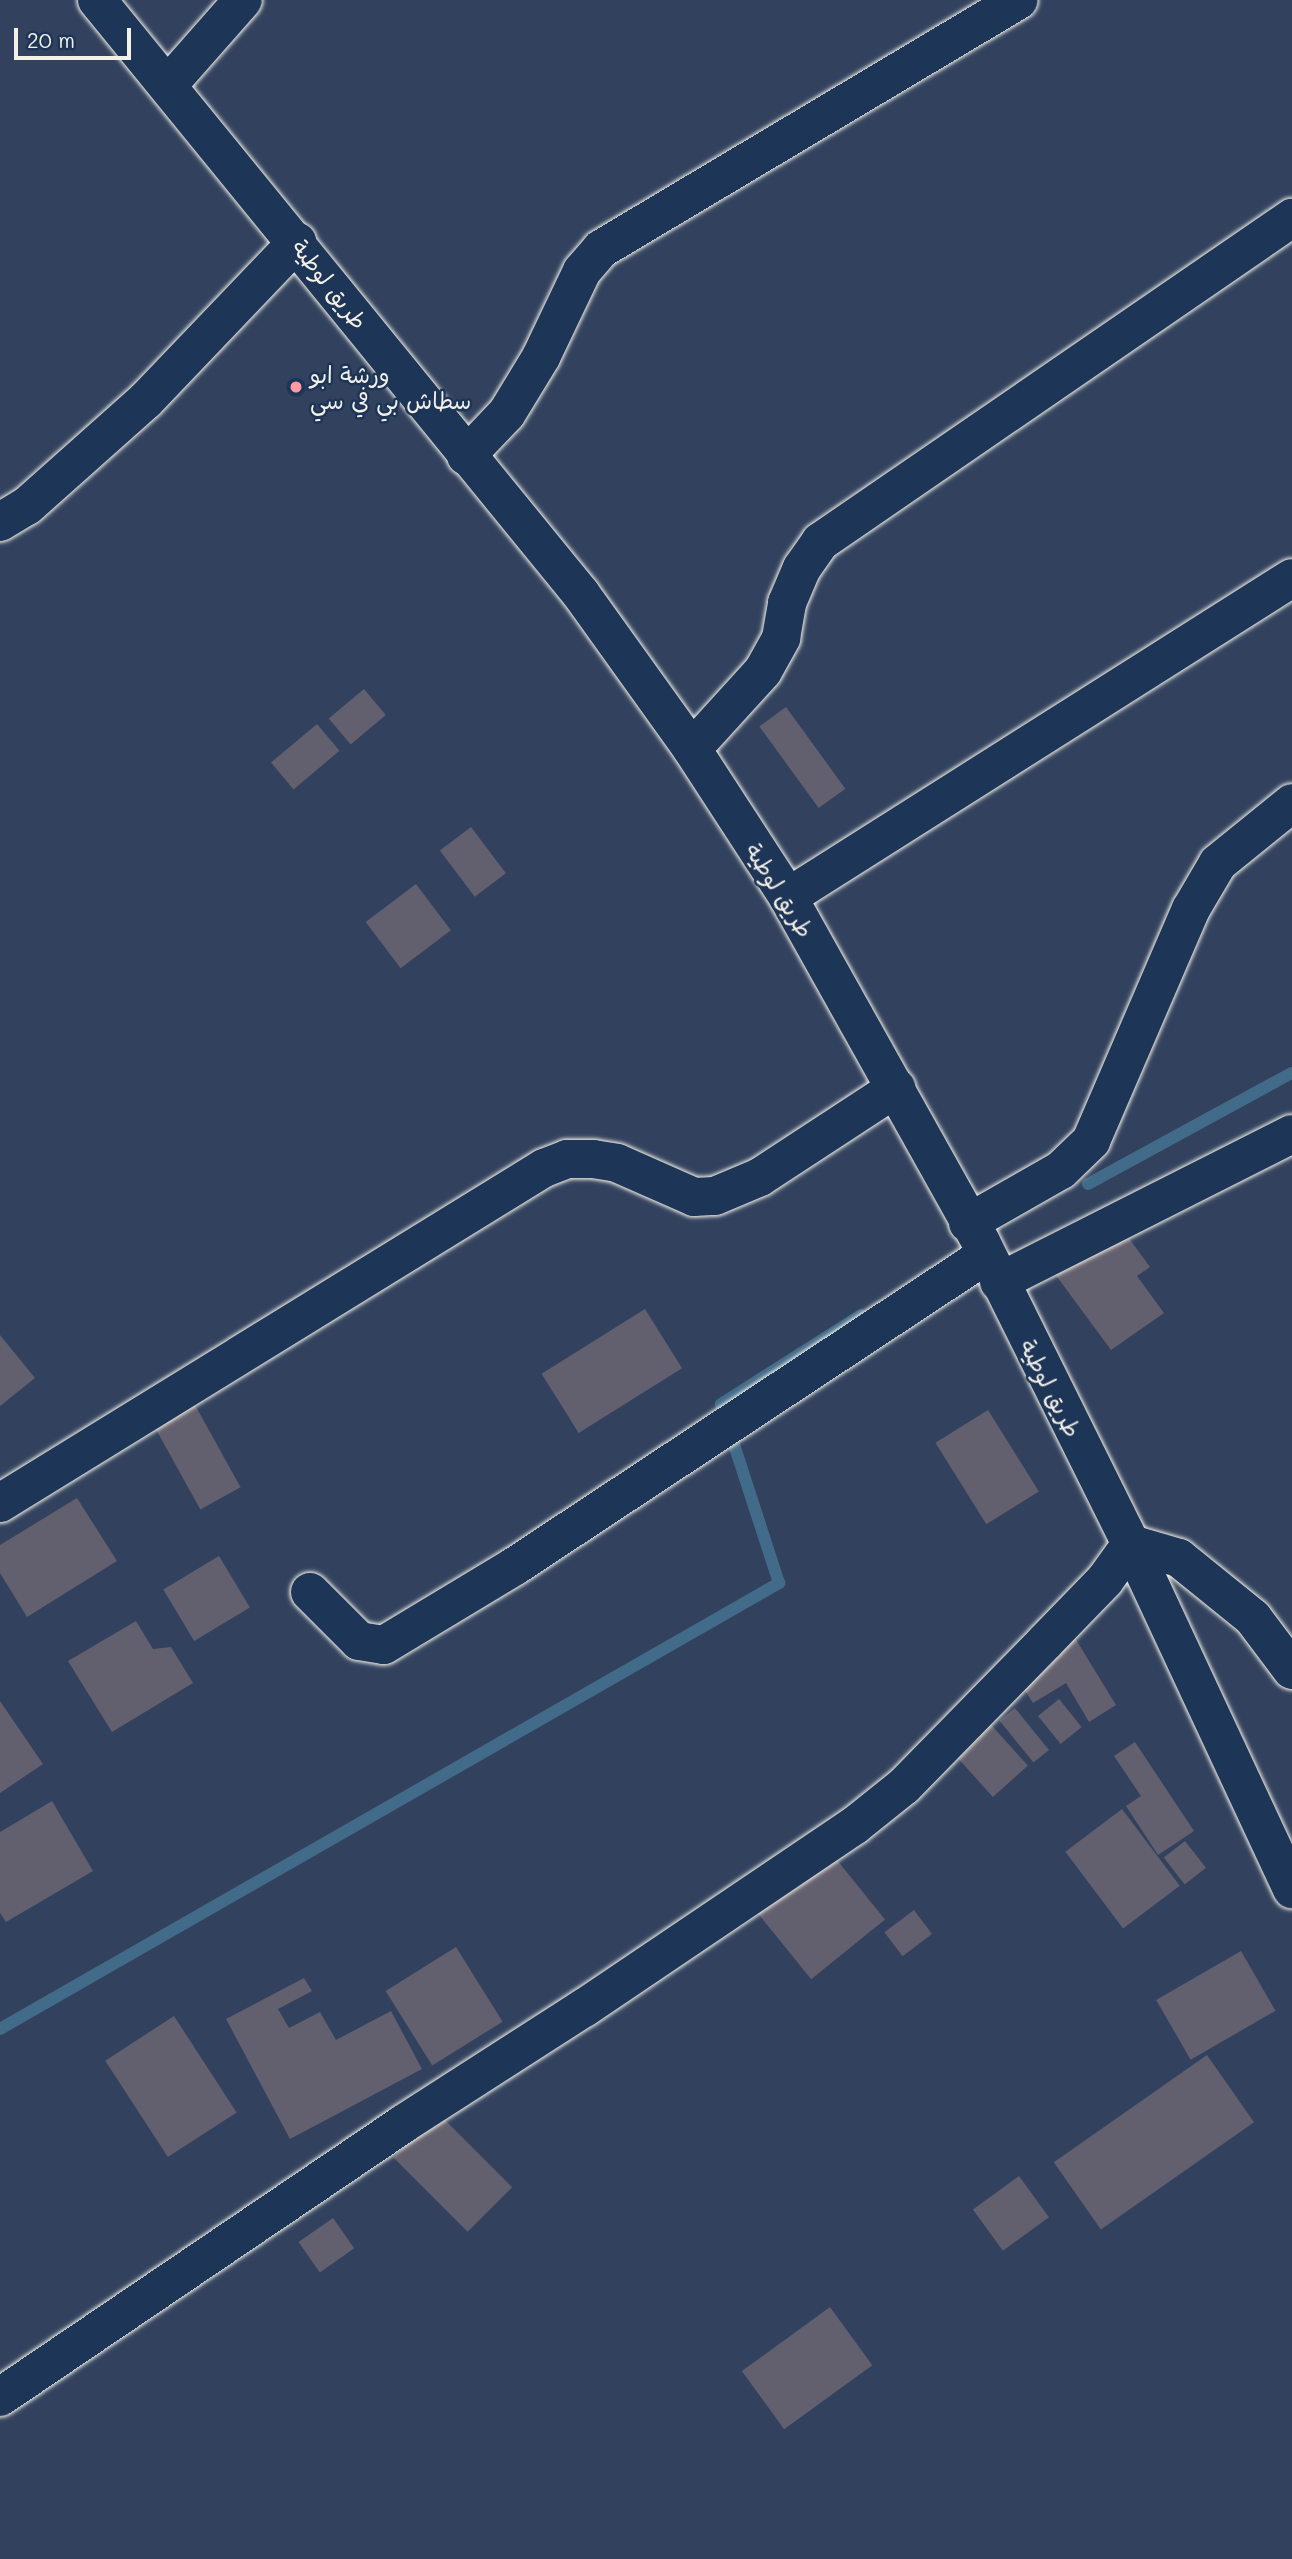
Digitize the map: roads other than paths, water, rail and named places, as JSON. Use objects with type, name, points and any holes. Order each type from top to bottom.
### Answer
[{"type":"street","name":"طريق لوطية","points":[[97,0],[298,242],[466,456],[581,594],[692,749],[788,897],[984,1253],[1130,1544],[1292,1889]]},
{"type":"street","points":[[168,85],[243,0]]},
{"type":"street","points":[[466,456],[507,412],[541,357],[582,271],[601,249],[1018,0]]},
{"type":"street","points":[[692,749],[763,671],[781,638],[787,603],[802,568],[820,542],[1292,218]]},
{"type":"street","points":[[0,522],[27,506],[146,400],[298,242]]},
{"type":"street","points":[[788,897],[1292,578]]},
{"type":"street","points":[[984,1253],[1091,1141],[1191,909],[1218,863],[1292,803]]},
{"type":"street","points":[[0,1503],[544,1168],[567,1159],[593,1158],[617,1163],[694,1197],[715,1196],[760,1177],[895,1088]]},
{"type":"street","points":[[310,1592],[359,1642],[384,1645],[515,1566],[984,1253],[1292,1134]]},
{"type":"street","points":[[0,2397],[403,2124],[584,2008],[854,1826],[904,1786],[1045,1642],[1105,1580],[1130,1544],[1179,1558],[1254,1618],[1292,1670]]},
{"type":"waterway","points":[[1088,1184],[1292,1073]]},
{"type":"waterway","points":[[0,2029],[779,1583],[721,1404],[861,1315]]},
{"type":"place","name":"ورشة ابو سطاش بي في سي","points":[[296,387]]}]
